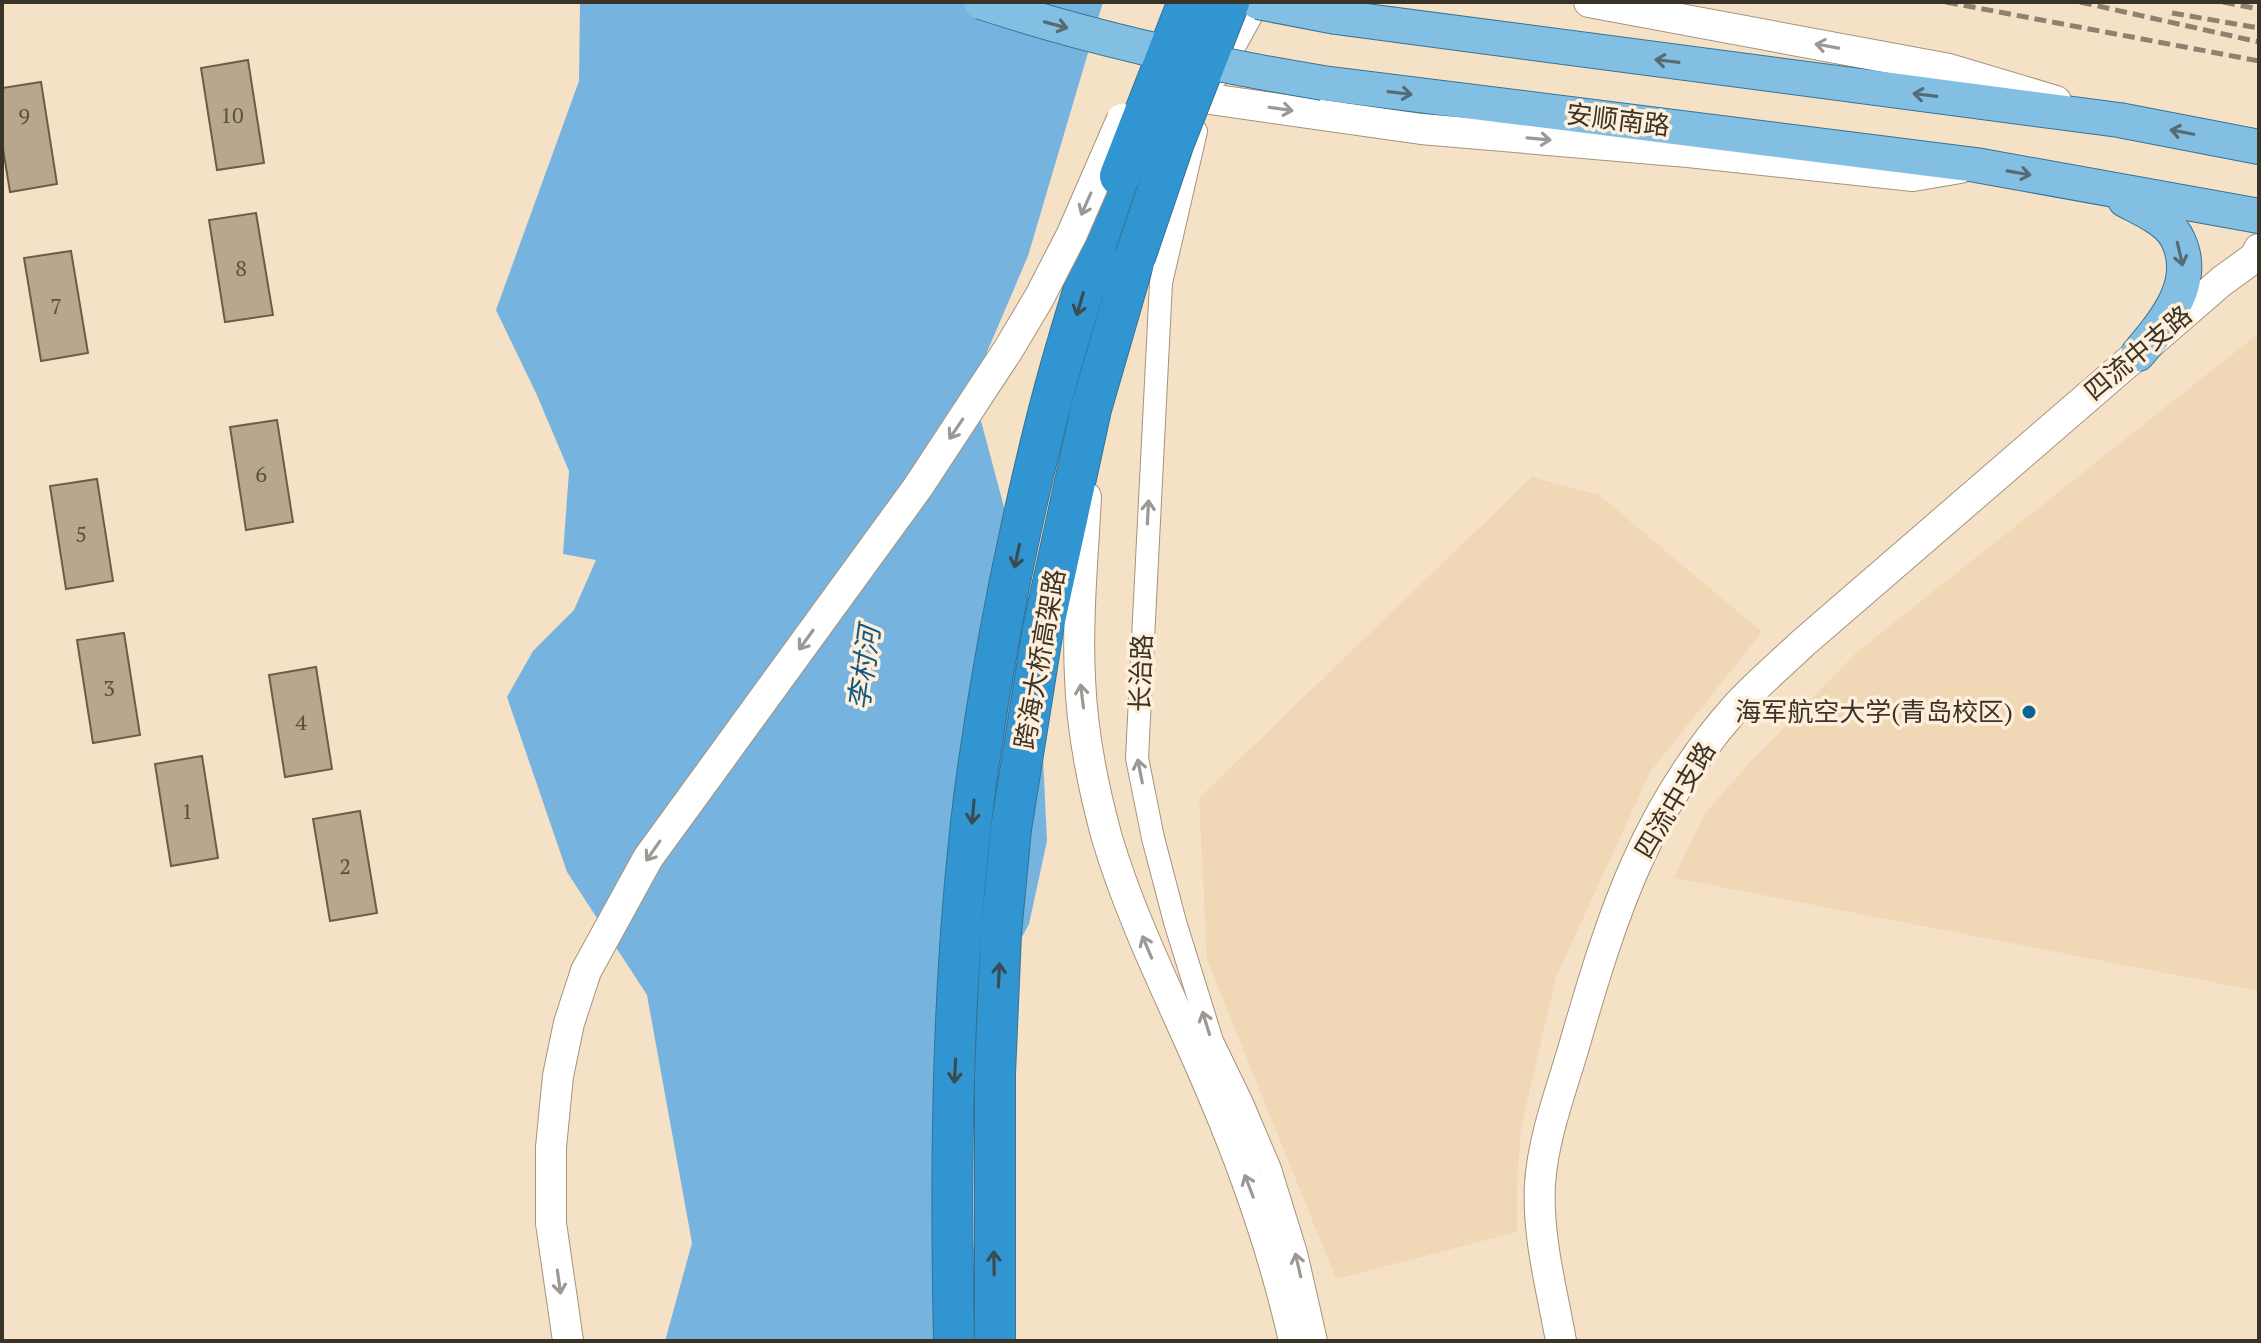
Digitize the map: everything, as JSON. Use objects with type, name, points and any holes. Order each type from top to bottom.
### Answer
[{"type":"highway","name":"跨海大桥高架路","points":[[954,1341],[953,1101],[962,931],[974,798],[1001,629],[1044,429],[1088,277],[1120,176],[1188,2]]},
{"type":"highway","name":"跨海大桥高架路","points":[[995,1341],[995,1074],[1001,933],[1011,829],[1043,629],[1091,409],[1135,257],[1164,170],[1229,2]]},
{"type":"main road","name":"安顺南路","points":[[981,2],[1134,47],[1323,83],[1976,165],[2259,216]]},
{"type":"main road","points":[[1259,2],[1336,17],[2119,120],[2259,147]]},
{"type":"main road","points":[[2103,188],[2153,214],[2176,236],[2184,264],[2181,292],[2167,319],[2138,354]]},
{"type":"street","points":[[568,1341],[551,1223],[551,1147],[558,1076],[569,1023],[586,971],[648,858],[918,487],[1016,337],[1072,234],[1168,2]]},
{"type":"street","name":"长治路","points":[[1203,98],[1204,102],[1259,2]]},
{"type":"street","points":[[1589,2],[1949,69],[2119,120]]},
{"type":"street","points":[[1203,98],[1421,129],[1688,152],[1913,176],[1976,165]]},
{"type":"street","name":"长治路","points":[[1203,98],[1161,283],[1137,758],[1153,838],[1175,922],[1212,1041],[1270,1169],[1296,1253],[1316,1341]]},
{"type":"street","name":"四流中支路","points":[[1561,1341],[1542,1230],[1540,1183],[1550,1131],[1604,942],[1622,894],[1649,835],[1691,764],[1738,705],[1803,643],[2222,281],[2255,257],[2259,249]]},
{"type":"street","points":[[1091,409],[1080,598],[1080,678],[1091,766],[1106,835],[1123,889],[1238,1156],[1281,1283],[1294,1341]]},
{"type":"shaded area","name":"海军航空大学(青岛校区)","points":[[2259,333],[2259,991],[1674,878],[1704,815],[1742,771],[1857,652]]},
{"type":"shaded area","points":[[1532,477],[1599,495],[1762,632],[1650,772],[1556,977],[1521,1128],[1517,1232],[1336,1279],[1207,959],[1199,798]]},
{"type":"water","name":"李村河","points":[[580,2],[1103,2],[1028,256],[987,352],[976,402],[1037,631],[1047,841],[1029,924],[995,989],[954,1162],[995,1341],[665,1341],[692,1243],[647,995],[567,872],[507,697],[533,651],[574,610],[596,560],[563,554],[569,471],[496,310],[579,81]]},
{"type":"building","points":[[248,60],[264,163],[217,170],[201,68]]},
{"type":"building","points":[[41,82],[57,184],[10,192],[2,143],[2,88]]},
{"type":"building","points":[[256,213],[273,315],[225,322],[209,220]]},
{"type":"building","points":[[71,251],[88,353],[41,361],[24,258]]},
{"type":"building","points":[[277,420],[293,522],[246,530],[230,427]]},
{"type":"building","points":[[97,479],[113,581],[66,589],[50,486]]},
{"type":"building","points":[[124,633],[140,735],[93,743],[77,640]]},
{"type":"building","points":[[316,667],[332,769],[285,777],[269,675]]},
{"type":"building","points":[[202,756],[218,858],[171,866],[155,764]]},
{"type":"building","points":[[360,811],[377,913],[330,921],[313,819]]},
{"type":"railway","points":[[1946,2],[2259,61]]},
{"type":"railway","points":[[2080,2],[2259,42]]},
{"type":"railway","points":[[2223,2],[2259,9]]},
{"type":"railway","points":[[2172,13],[2259,28]]},
{"type":"place","name":"海军航空大学(青岛校区)","points":[[2029,712]]}]
